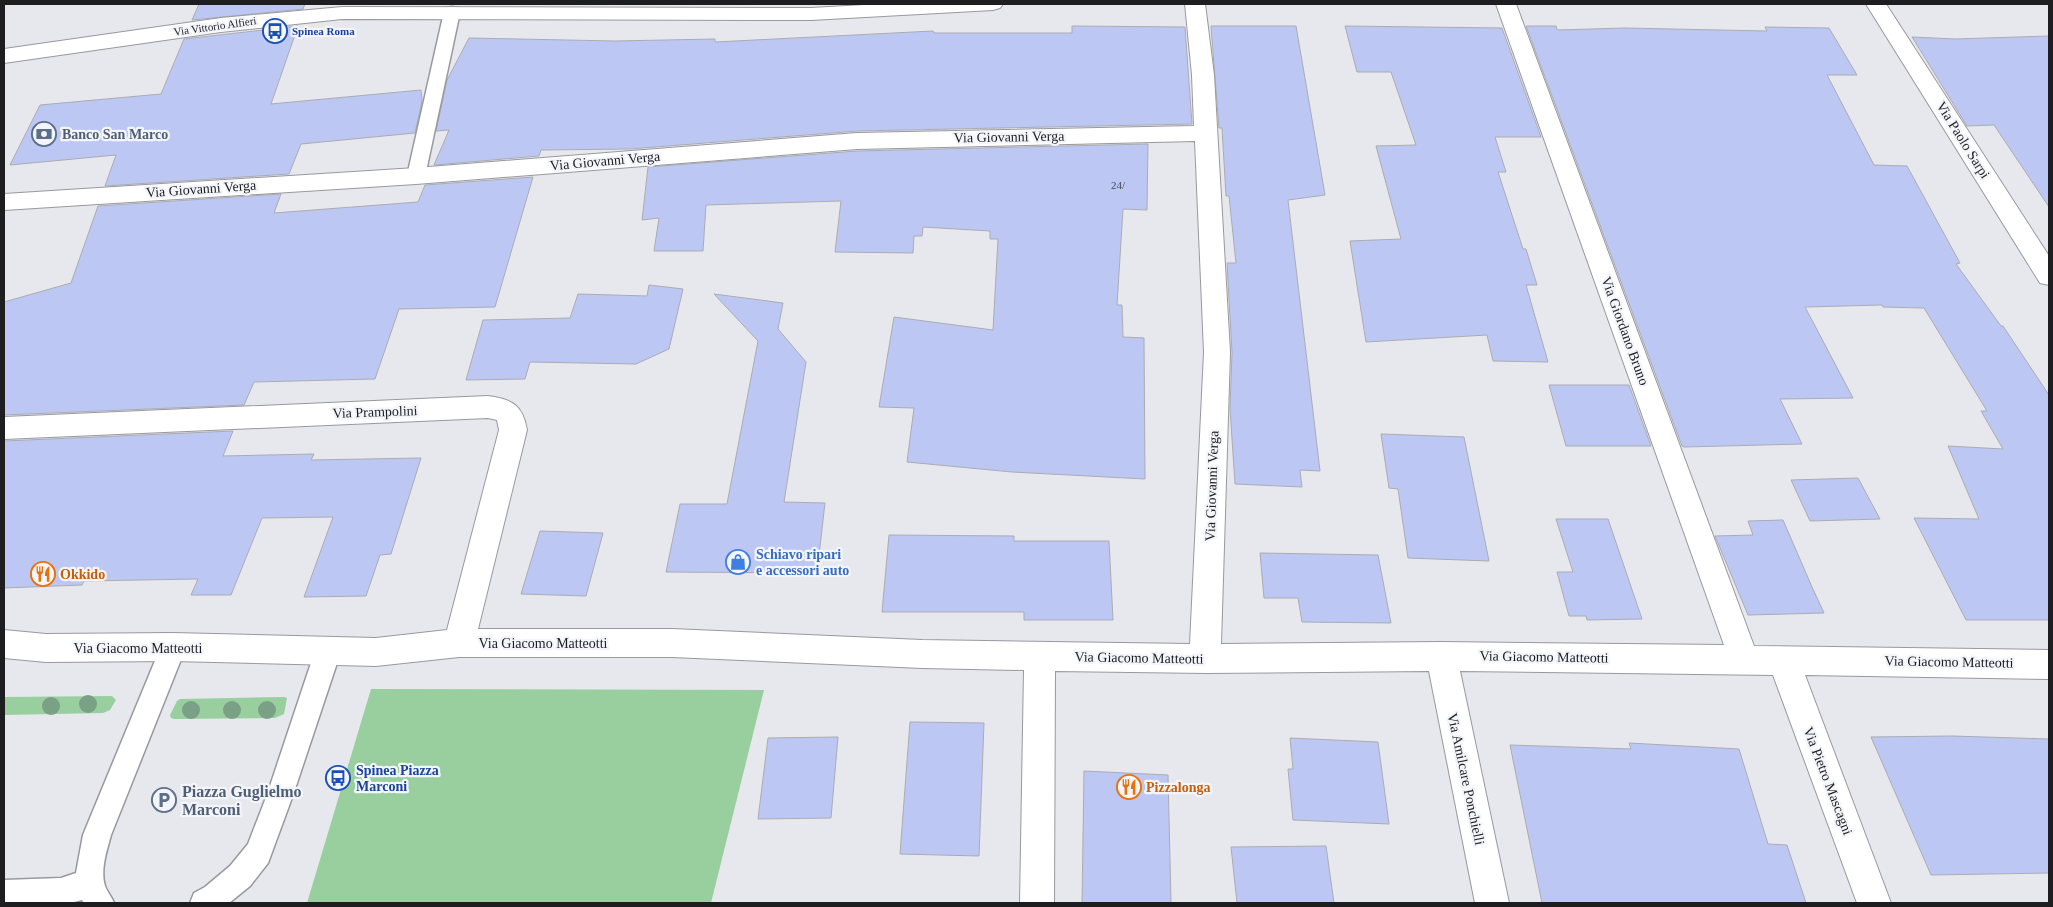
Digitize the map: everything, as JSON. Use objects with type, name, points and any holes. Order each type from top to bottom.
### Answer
[{"type":"street","points":[[839,13],[867,4]]},
{"type":"street","name":"Via Vittorio Alfieri","points":[[5,56],[286,17],[342,13],[452,12],[737,15],[839,13],[993,4]]},
{"type":"street","name":"Via Giovanni Verga","points":[[1195,4],[1203,75],[1217,352],[1206,659]]},
{"type":"street","name":"Via Giordano Bruno","points":[[1506,4],[1744,659]]},
{"type":"street","name":"Via Paolo Sarpi","points":[[1876,4],[2049,276]]},
{"type":"street","name":"Via Giovanni Verga","points":[[4,202],[416,176],[857,141],[1206,133]]},
{"type":"street","name":"Via Prampolini","points":[[4,428],[488,407],[503,409],[511,417],[513,430],[466,623],[459,642]]},
{"type":"street","name":"Via Giacomo Matteotti","points":[[4,644],[46,648],[173,647],[376,652],[459,642],[672,643],[922,654],[1206,659],[1441,656],[2049,664]]},
{"type":"street","name":"Via Giacomo Matteotti","points":[[4,655],[46,648]]},
{"type":"street","points":[[1037,903],[1040,656]]},
{"type":"street","name":"Via Amilcare Ponchielli","points":[[1441,656],[1492,903]]},
{"type":"street","name":"Via Pietro Mascagni","points":[[1783,659],[1874,903]]},
{"type":"lane","points":[[416,176],[452,12]]},
{"type":"lane","points":[[4,894],[95,893],[90,861],[98,835],[173,647]]},
{"type":"lane","points":[[204,903],[215,897],[240,876],[258,853],[280,795],[328,651]]},
{"type":"green space","points":[[371,689],[764,690],[711,903],[307,903]]},
{"type":"green space","points":[[112,696],[116,700],[110,710],[103,713],[4,715],[4,697]]},
{"type":"green space","points":[[287,698],[284,714],[275,718],[175,719],[171,718],[170,715],[180,699]]},
{"type":"building","points":[[199,4],[305,4],[303,9],[192,20]]},
{"type":"building","points":[[298,26],[271,104],[421,90],[422,101],[415,133],[301,144],[289,174],[105,186],[116,155],[10,165],[40,105],[161,94],[184,39]]},
{"type":"building","points":[[1072,26],[1185,27],[1192,124],[857,131],[630,149],[541,150],[539,156],[434,165],[449,130],[436,131],[447,80],[469,38],[615,41],[715,39],[715,42],[933,31],[934,33],[1072,33]]},
{"type":"building","points":[[1211,26],[1296,26],[1325,195],[1288,200],[1320,471],[1300,470],[1302,487],[1235,484],[1230,409],[1232,352],[1227,263],[1236,263],[1229,196],[1226,196],[1222,128],[1219,128]]},
{"type":"building","points":[[1345,26],[1502,28],[1541,137],[1495,137],[1506,172],[1498,172],[1537,285],[1526,285],[1548,362],[1493,361],[1487,335],[1366,342],[1350,241],[1401,239],[1376,146],[1416,145],[1391,72],[1357,72]]},
{"type":"building","points":[[1526,26],[1556,26],[1557,30],[1625,28],[1767,31],[1765,27],[1829,28],[1857,75],[1827,75],[1874,165],[1907,166],[1960,263],[1956,264],[2001,326],[2003,326],[2049,395],[2049,620],[1966,620],[1914,518],[1979,519],[1948,446],[2003,449],[1981,411],[1987,411],[1924,308],[1883,307],[1882,305],[1805,307],[1853,398],[1780,399],[1802,444],[1682,446]]},
{"type":"building","points":[[2049,36],[2049,207],[1994,125],[1967,126],[1912,37],[1955,39]]},
{"type":"building","points":[[1148,144],[1147,210],[1123,209],[1117,305],[1122,305],[1123,337],[1144,338],[1145,479],[1012,472],[907,462],[914,408],[879,407],[894,317],[993,330],[998,239],[990,239],[990,231],[923,227],[922,236],[914,236],[913,253],[835,252],[841,201],[706,205],[703,251],[654,251],[659,218],[642,220],[648,167],[857,151]]},
{"type":"building","points":[[533,177],[495,307],[399,309],[375,379],[254,382],[244,405],[4,415],[4,302],[71,283],[98,206],[281,194],[274,213],[418,202],[425,185]]},
{"type":"building","points":[[649,285],[683,289],[669,349],[636,364],[530,362],[525,379],[466,380],[483,320],[570,318],[578,294],[647,296]]},
{"type":"building","points":[[714,294],[783,303],[778,329],[806,362],[784,502],[825,503],[817,573],[666,572],[680,504],[727,504],[758,341]]},
{"type":"building","points":[[1549,385],[1629,385],[1651,446],[1566,446]]},
{"type":"building","points":[[233,431],[223,456],[314,454],[311,460],[421,458],[391,554],[380,555],[366,596],[304,597],[333,517],[262,518],[231,595],[191,595],[198,579],[84,581],[82,585],[4,588],[4,441]]},
{"type":"building","points":[[1381,434],[1464,437],[1489,561],[1408,558],[1398,489],[1389,488]]},
{"type":"building","points":[[1858,478],[1880,519],[1810,521],[1791,480]]},
{"type":"building","points":[[1556,519],[1608,519],[1642,619],[1587,620],[1586,616],[1569,616],[1557,572],[1573,572]]},
{"type":"building","points":[[1783,520],[1824,613],[1748,615],[1715,536],[1753,535],[1748,521]]},
{"type":"building","points":[[540,531],[603,533],[586,596],[521,594]]},
{"type":"building","points":[[889,535],[1014,536],[1014,541],[1109,541],[1113,620],[1024,620],[1024,612],[882,612]]},
{"type":"building","points":[[1260,553],[1378,555],[1391,623],[1302,622],[1298,598],[1264,598]]},
{"type":"building","points":[[910,722],[984,723],[979,856],[900,854]]},
{"type":"building","points":[[1952,736],[2049,739],[2049,873],[1931,875],[1871,737]]},
{"type":"building","points":[[838,737],[831,818],[758,819],[768,738]]},
{"type":"building","points":[[1290,738],[1378,742],[1389,824],[1293,820],[1288,769],[1293,769]]},
{"type":"building","points":[[1629,743],[1739,749],[1768,844],[1787,845],[1806,903],[1542,903],[1510,745],[1631,749]]},
{"type":"building","points":[[1084,771],[1168,775],[1171,903],[1082,903]]},
{"type":"building","points":[[1326,846],[1334,903],[1237,903],[1231,847]]},
{"type":"place","name":"Spinea Roma","points":[[275,31]]},
{"type":"place","name":"Banco San Marco","points":[[44,134]]},
{"type":"place","name":"Schiavo ripari e accessori auto","points":[[738,562]]},
{"type":"place","name":"Okkido","points":[[43,574]]},
{"type":"place","name":"Spinea Piazza Marconi","points":[[338,778]]},
{"type":"place","name":"Pizzalonga","points":[[1129,787]]},
{"type":"place","name":"Piazza Guglielmo Marconi","points":[[164,800]]}]
